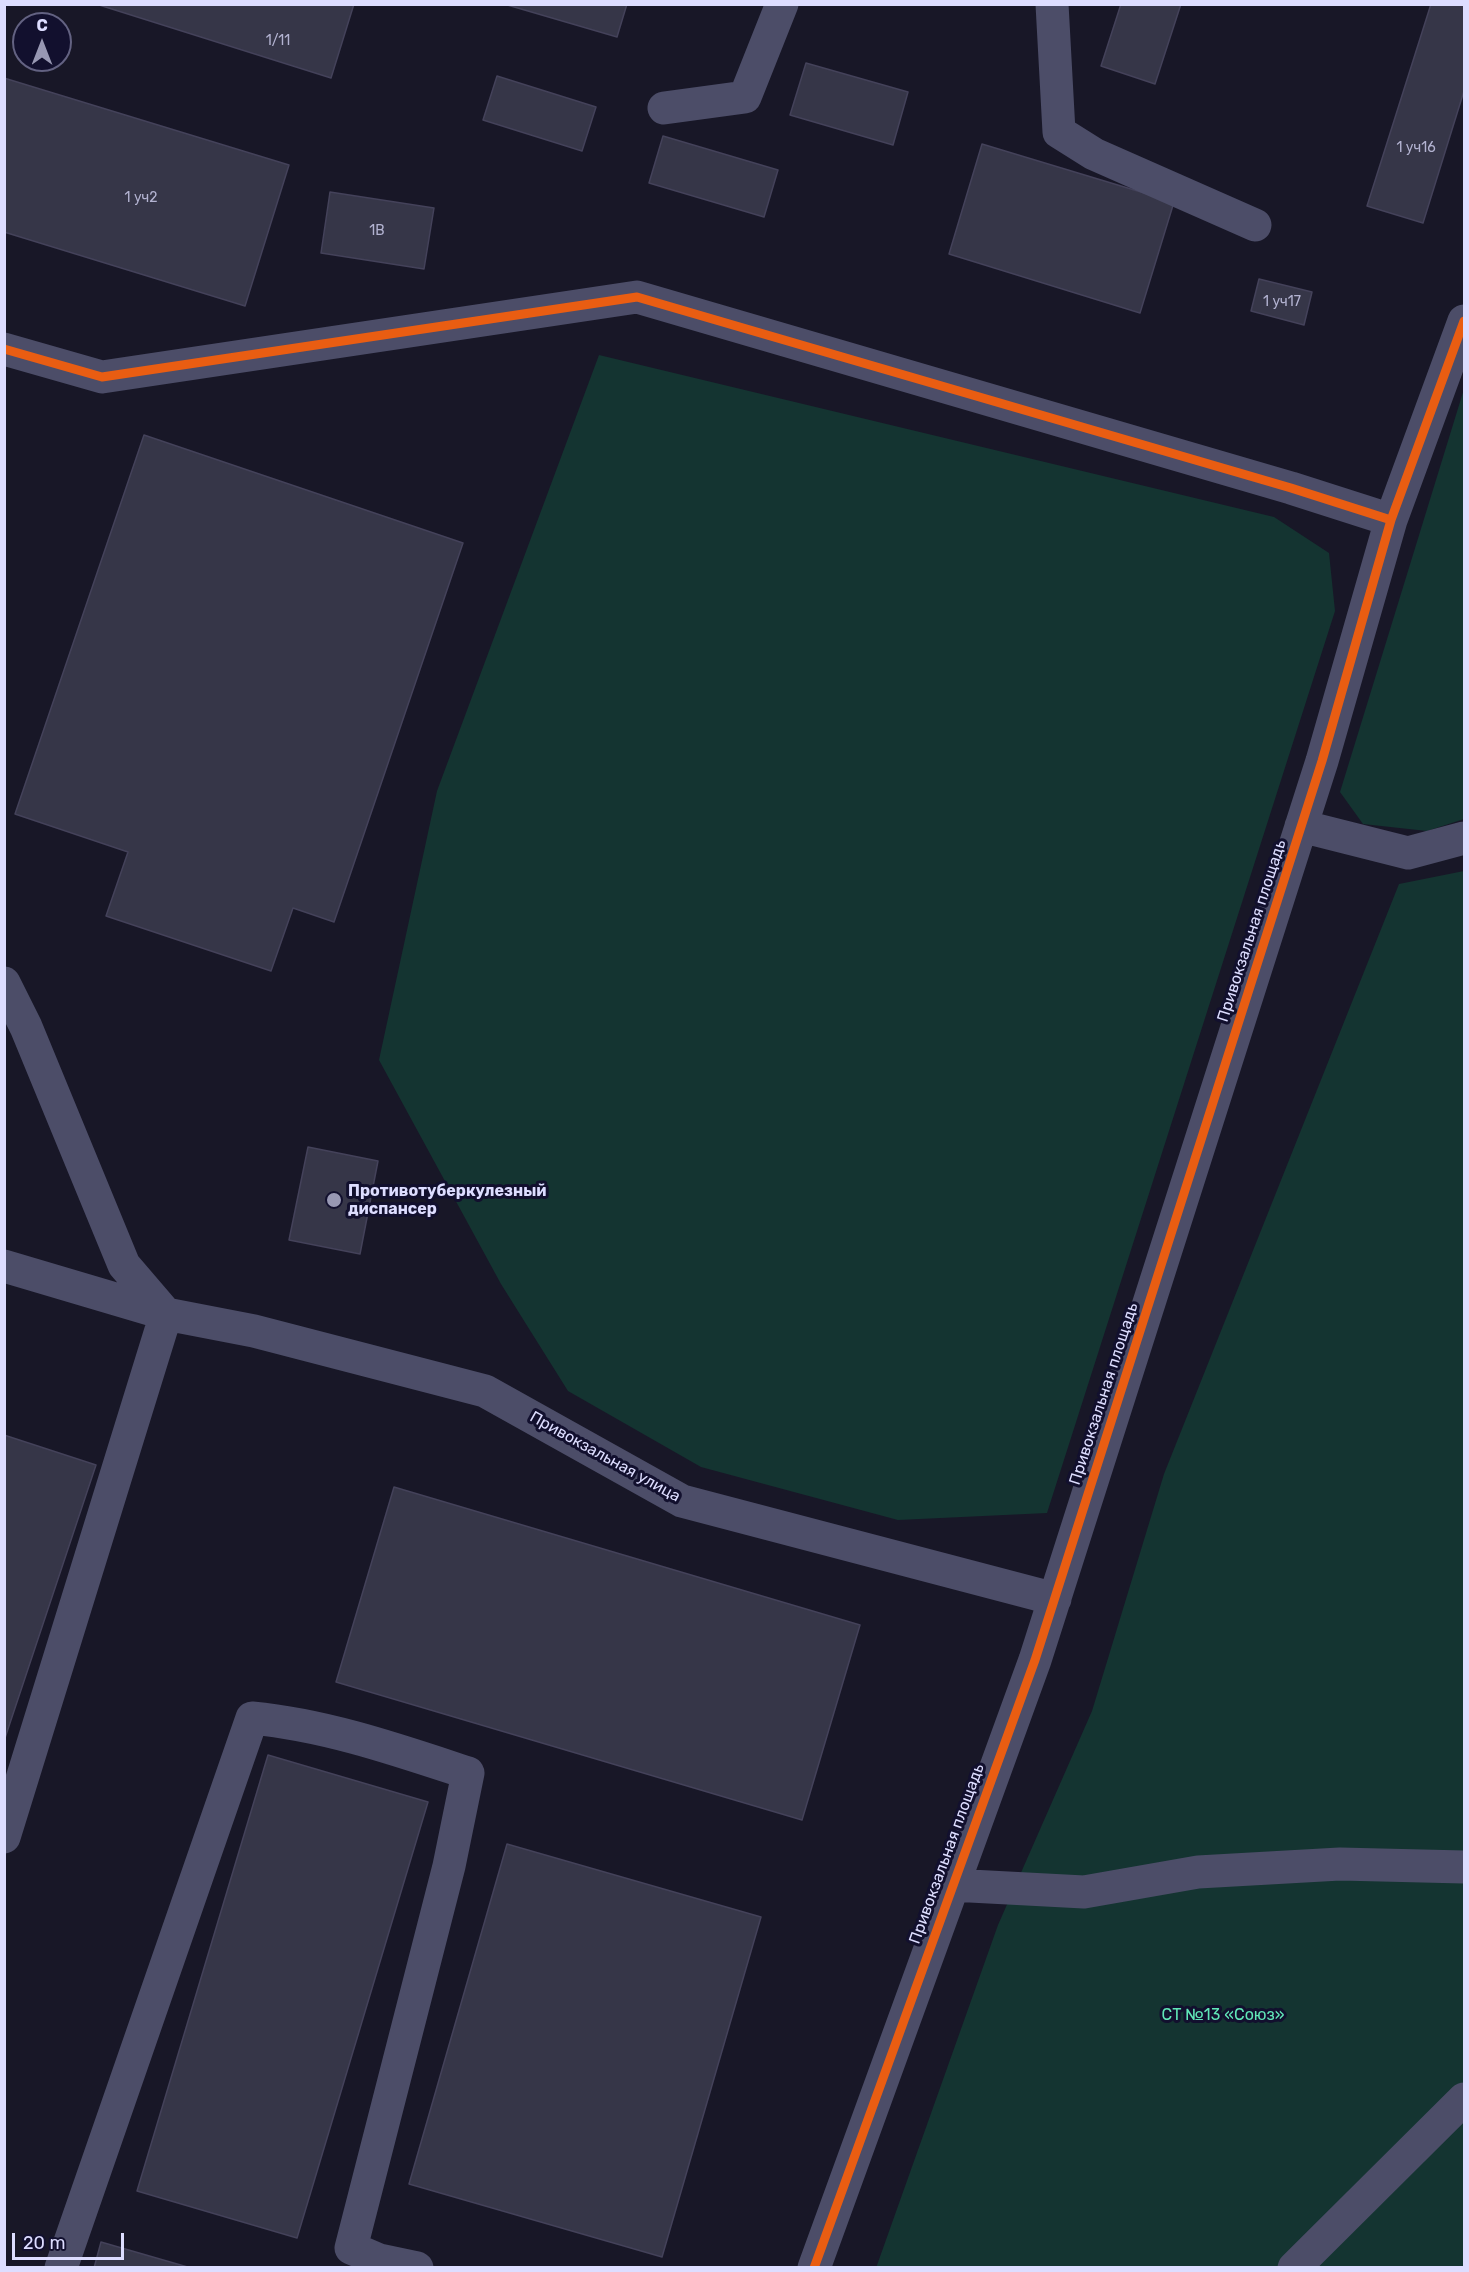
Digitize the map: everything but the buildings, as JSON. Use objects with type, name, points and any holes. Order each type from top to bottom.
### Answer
[{"type":"street","points":[[664,108],[745,97],[782,4]]},
{"type":"street","points":[[1052,4],[1059,132],[1094,154],[1255,225]]},
{"type":"street","points":[[4,349],[102,377],[637,297],[1291,488],[1391,520]]},
{"type":"street","name":"Привокзальная площадь","points":[[814,2268],[1055,1599],[1301,826],[1391,520],[1464,321]]},
{"type":"street","points":[[1301,826],[1408,853],[1464,838]]},
{"type":"street","points":[[4,983],[26,1027],[124,1265],[179,1318],[4,1837]]},
{"type":"street","name":"Привокзальная улица","points":[[4,1266],[179,1318],[254,1331],[485,1391],[682,1501],[1055,1599]]},
{"type":"street","points":[[61,2268],[252,1718],[294,1722],[411,1754],[468,1773],[449,1866],[351,2248],[379,2260],[417,2268]]},
{"type":"street","points":[[951,1885],[1084,1892],[1198,1872],[1340,1864],[1464,1867]]},
{"type":"street","points":[[1294,2268],[1464,2099]]},
{"type":"green space","points":[[599,355],[1274,517],[1329,553],[1335,611],[1047,1513],[898,1520],[701,1467],[568,1391],[501,1284],[379,1060],[437,791]]},
{"type":"green space","points":[[1464,389],[1464,819],[1427,831],[1363,824],[1340,792]]},
{"type":"green space","name":"СТ №13 «Союз»","points":[[1464,871],[1464,2267],[876,2268],[998,1925],[1092,1711],[1164,1474],[1399,884]]},
{"type":"cycle path","points":[[4,349],[102,377],[637,297],[1291,488],[1391,520]]},
{"type":"cycle path","points":[[814,2268],[1035,1660],[1322,761],[1391,520],[1464,321]]},
{"type":"place","name":"Противотуберкулезный диспансер","points":[[334,1200]]}]
